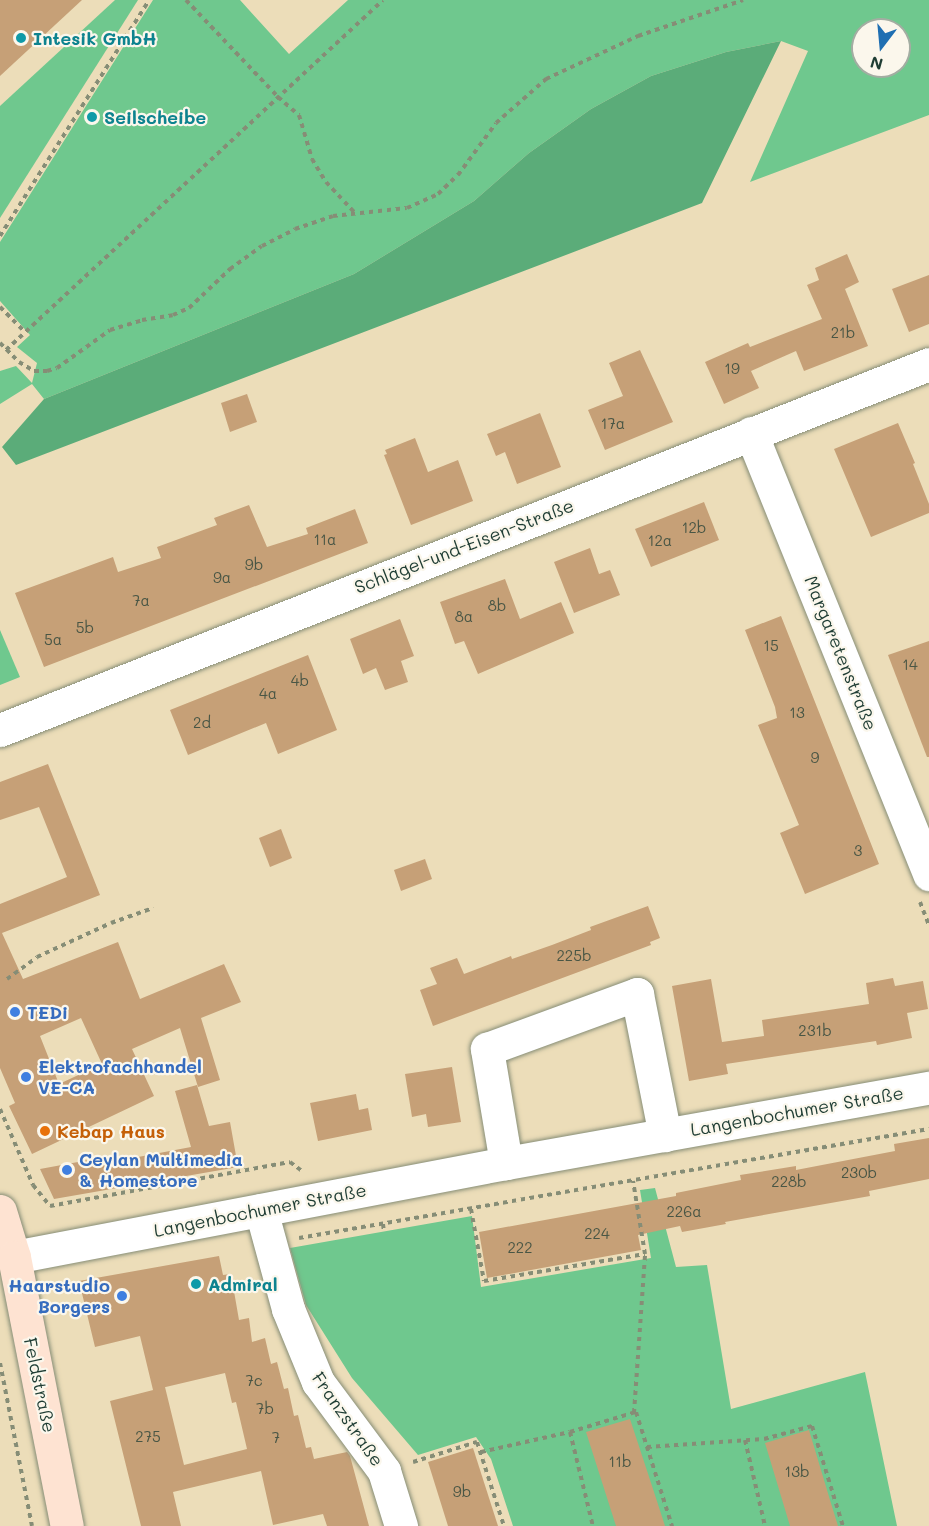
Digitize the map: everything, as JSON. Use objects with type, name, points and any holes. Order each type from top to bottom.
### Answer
[{"type":"main road","name":"Feldstraße","points":[[0,1210],[14,1257],[67,1526]]},
{"type":"street","name":"Schlägel-und-Eisen-Straße","points":[[0,730],[929,364]]},
{"type":"street","name":"Margaretenstraße","points":[[751,433],[929,874]]},
{"type":"street","name":"Langenbochumer Straße","points":[[506,1163],[487,1049],[637,994],[665,1135]]},
{"type":"street","name":"Langenbochumer Straße","points":[[14,1257],[506,1163],[929,1088]]},
{"type":"street","name":"Franzstraße","points":[[261,1210],[288,1309],[318,1382],[384,1471],[401,1526]]},
{"type":"path","points":[[0,236],[149,0]]},
{"type":"path","points":[[186,0],[278,97],[299,115],[312,159],[326,182],[355,213]]},
{"type":"path","points":[[6,350],[384,0]]},
{"type":"path","points":[[0,342],[18,362],[34,371],[57,368],[110,330],[172,315],[189,308],[230,269],[262,246],[324,219],[355,213],[407,208],[438,194],[458,175],[496,123],[546,79],[638,36],[743,0]]},
{"type":"path","points":[[0,307],[25,332]]},
{"type":"path","points":[[8,979],[37,957],[111,923],[153,908]]},
{"type":"path","points":[[0,1109],[33,1185],[50,1206],[291,1162],[304,1172]]},
{"type":"path","points":[[0,1130],[7,1127]]},
{"type":"path","points":[[270,1243],[929,1130]]},
{"type":"path","points":[[633,1181],[645,1254],[634,1413],[672,1526]]},
{"type":"path","points":[[67,1204],[77,1245]]},
{"type":"path","points":[[471,1209],[484,1281],[645,1254]]},
{"type":"path","points":[[383,1224],[384,1232]]},
{"type":"path","points":[[0,1363],[32,1526]]},
{"type":"path","points":[[481,1452],[570,1432],[634,1413]]},
{"type":"path","points":[[647,1447],[764,1439],[812,1426],[843,1526]]},
{"type":"path","points":[[570,1432],[593,1526]]},
{"type":"path","points":[[745,1440],[765,1526]]},
{"type":"path","points":[[384,1471],[477,1442],[504,1526]]},
{"type":"green space","points":[[115,0],[138,0],[0,218],[0,106]]},
{"type":"green space","points":[[153,0],[240,0],[289,54],[348,0],[929,0],[929,115],[750,182],[808,51],[781,41],[726,52],[651,76],[591,109],[529,153],[474,201],[354,274],[44,399],[32,384],[0,404],[0,371],[16,366],[32,383],[37,363],[17,347],[30,335],[0,301],[0,242]]},
{"type":"green space","points":[[781,41],[702,203],[16,465],[2,447],[44,399],[354,274],[474,201],[529,153],[591,109],[651,76],[726,52]]},
{"type":"green space","points":[[0,630],[20,677],[0,685]]},
{"type":"green space","points":[[655,1188],[676,1267],[707,1265],[731,1409],[865,1372],[897,1526],[513,1526],[491,1459],[476,1437],[418,1455],[352,1378],[306,1305],[290,1248],[472,1216],[481,1287],[651,1258],[640,1190]]},
{"type":"building","name":"Intesik GmbH","points":[[0,0],[82,0],[0,76]]},
{"type":"building","points":[[847,254],[859,282],[845,289],[868,346],[804,371],[796,351],[751,371],[759,388],[724,404],[705,362],[748,343],[750,347],[822,319],[807,285],[819,280],[815,268]]},
{"type":"building","points":[[929,275],[929,324],[909,332],[892,289]]},
{"type":"building","points":[[640,350],[673,422],[605,450],[588,410],[623,396],[609,363]]},
{"type":"building","points":[[247,394],[257,422],[230,432],[221,403]]},
{"type":"building","points":[[540,413],[561,467],[517,484],[505,452],[496,456],[487,434]]},
{"type":"building","points":[[898,423],[915,463],[913,464],[929,504],[929,513],[871,537],[834,449]]},
{"type":"building","points":[[415,438],[428,472],[458,460],[473,501],[411,525],[384,455],[387,454],[385,450]]},
{"type":"building","points":[[704,502],[719,540],[651,567],[635,529]]},
{"type":"building","points":[[249,505],[267,547],[308,534],[306,528],[355,509],[368,543],[44,667],[15,593],[113,557],[118,572],[161,558],[157,547],[217,525],[214,518]]},
{"type":"building","points":[[590,548],[599,574],[610,570],[620,595],[574,613],[554,562]]},
{"type":"building","points":[[505,579],[520,619],[561,602],[574,633],[478,674],[464,641],[455,644],[440,602]]},
{"type":"building","points":[[781,616],[879,864],[805,894],[780,833],[799,825],[758,725],[777,718],[775,707],[745,630]]},
{"type":"building","points":[[400,619],[414,656],[401,661],[408,682],[385,690],[376,668],[363,674],[350,639]]},
{"type":"building","points":[[929,641],[929,757],[927,757],[888,655]]},
{"type":"building","points":[[308,655],[337,730],[278,754],[266,723],[188,755],[170,710]]},
{"type":"building","points":[[48,764],[100,895],[2,933],[23,979],[118,942],[140,999],[224,964],[241,1002],[201,1018],[220,1080],[198,1087],[180,1028],[132,1049],[154,1096],[32,1154],[9,1106],[15,1103],[0,1068],[0,904],[67,877],[39,807],[0,820],[0,782]],"holes":[[[81,1018],[102,1064],[59,1084],[40,1036]]]},
{"type":"building","points":[[281,829],[292,858],[270,867],[259,838]]},
{"type":"building","points":[[425,859],[432,879],[401,891],[394,870]]},
{"type":"building","points":[[648,906],[660,938],[650,942],[651,945],[433,1026],[420,990],[437,984],[430,968],[457,958],[464,974],[511,956],[512,959],[552,945],[591,930],[590,927]]},
{"type":"building","points":[[893,978],[895,986],[923,981],[928,1009],[907,1013],[912,1038],[877,1045],[876,1041],[726,1064],[728,1074],[689,1081],[672,986],[711,979],[722,1042],[764,1036],[762,1020],[869,1004],[866,983]]},
{"type":"building","points":[[452,1067],[461,1122],[428,1127],[426,1114],[412,1117],[405,1074]]},
{"type":"building","points":[[197,1085],[209,1126],[230,1122],[238,1167],[54,1199],[40,1169],[116,1155],[117,1161],[191,1147],[175,1091]]},
{"type":"building","points":[[356,1094],[359,1110],[368,1108],[372,1130],[318,1141],[310,1103]]},
{"type":"building","points":[[929,1138],[929,1179],[869,1191],[870,1196],[725,1222],[726,1224],[682,1232],[680,1226],[638,1235],[641,1250],[487,1278],[479,1232],[676,1196],[676,1193],[741,1180],[740,1175],[796,1166],[796,1170],[895,1151],[894,1144]]},
{"type":"building","points":[[219,1256],[223,1275],[231,1274],[239,1320],[249,1318],[252,1342],[265,1338],[271,1364],[277,1362],[284,1389],[288,1388],[294,1416],[298,1415],[306,1448],[311,1447],[314,1459],[347,1452],[350,1456],[369,1526],[327,1526],[323,1514],[273,1525],[261,1471],[173,1492],[181,1526],[141,1526],[110,1401],[153,1390],[140,1336],[95,1347],[79,1281]],"holes":[[[225,1373],[232,1403],[236,1402],[247,1449],[184,1465],[165,1387]]]},
{"type":"building","points":[[630,1419],[665,1526],[616,1526],[586,1432]]},
{"type":"building","points":[[809,1430],[838,1526],[790,1526],[765,1443]]},
{"type":"building","points":[[473,1448],[498,1526],[448,1526],[428,1462]]},
{"type":"place","name":"Intesik GmbH","points":[[21,38]]},
{"type":"place","name":"Seilscheibe","points":[[92,117]]},
{"type":"place","name":"TEDi","points":[[15,1012]]},
{"type":"place","name":"Elektrofachhandel VE-CA","points":[[26,1077]]},
{"type":"place","name":"Kebap Haus","points":[[45,1131]]},
{"type":"place","name":"Ceylan Multimedia & Homestore","points":[[67,1170]]},
{"type":"place","name":"Admiral","points":[[196,1284]]},
{"type":"place","name":"Haarstudio Borgers","points":[[122,1296]]}]
